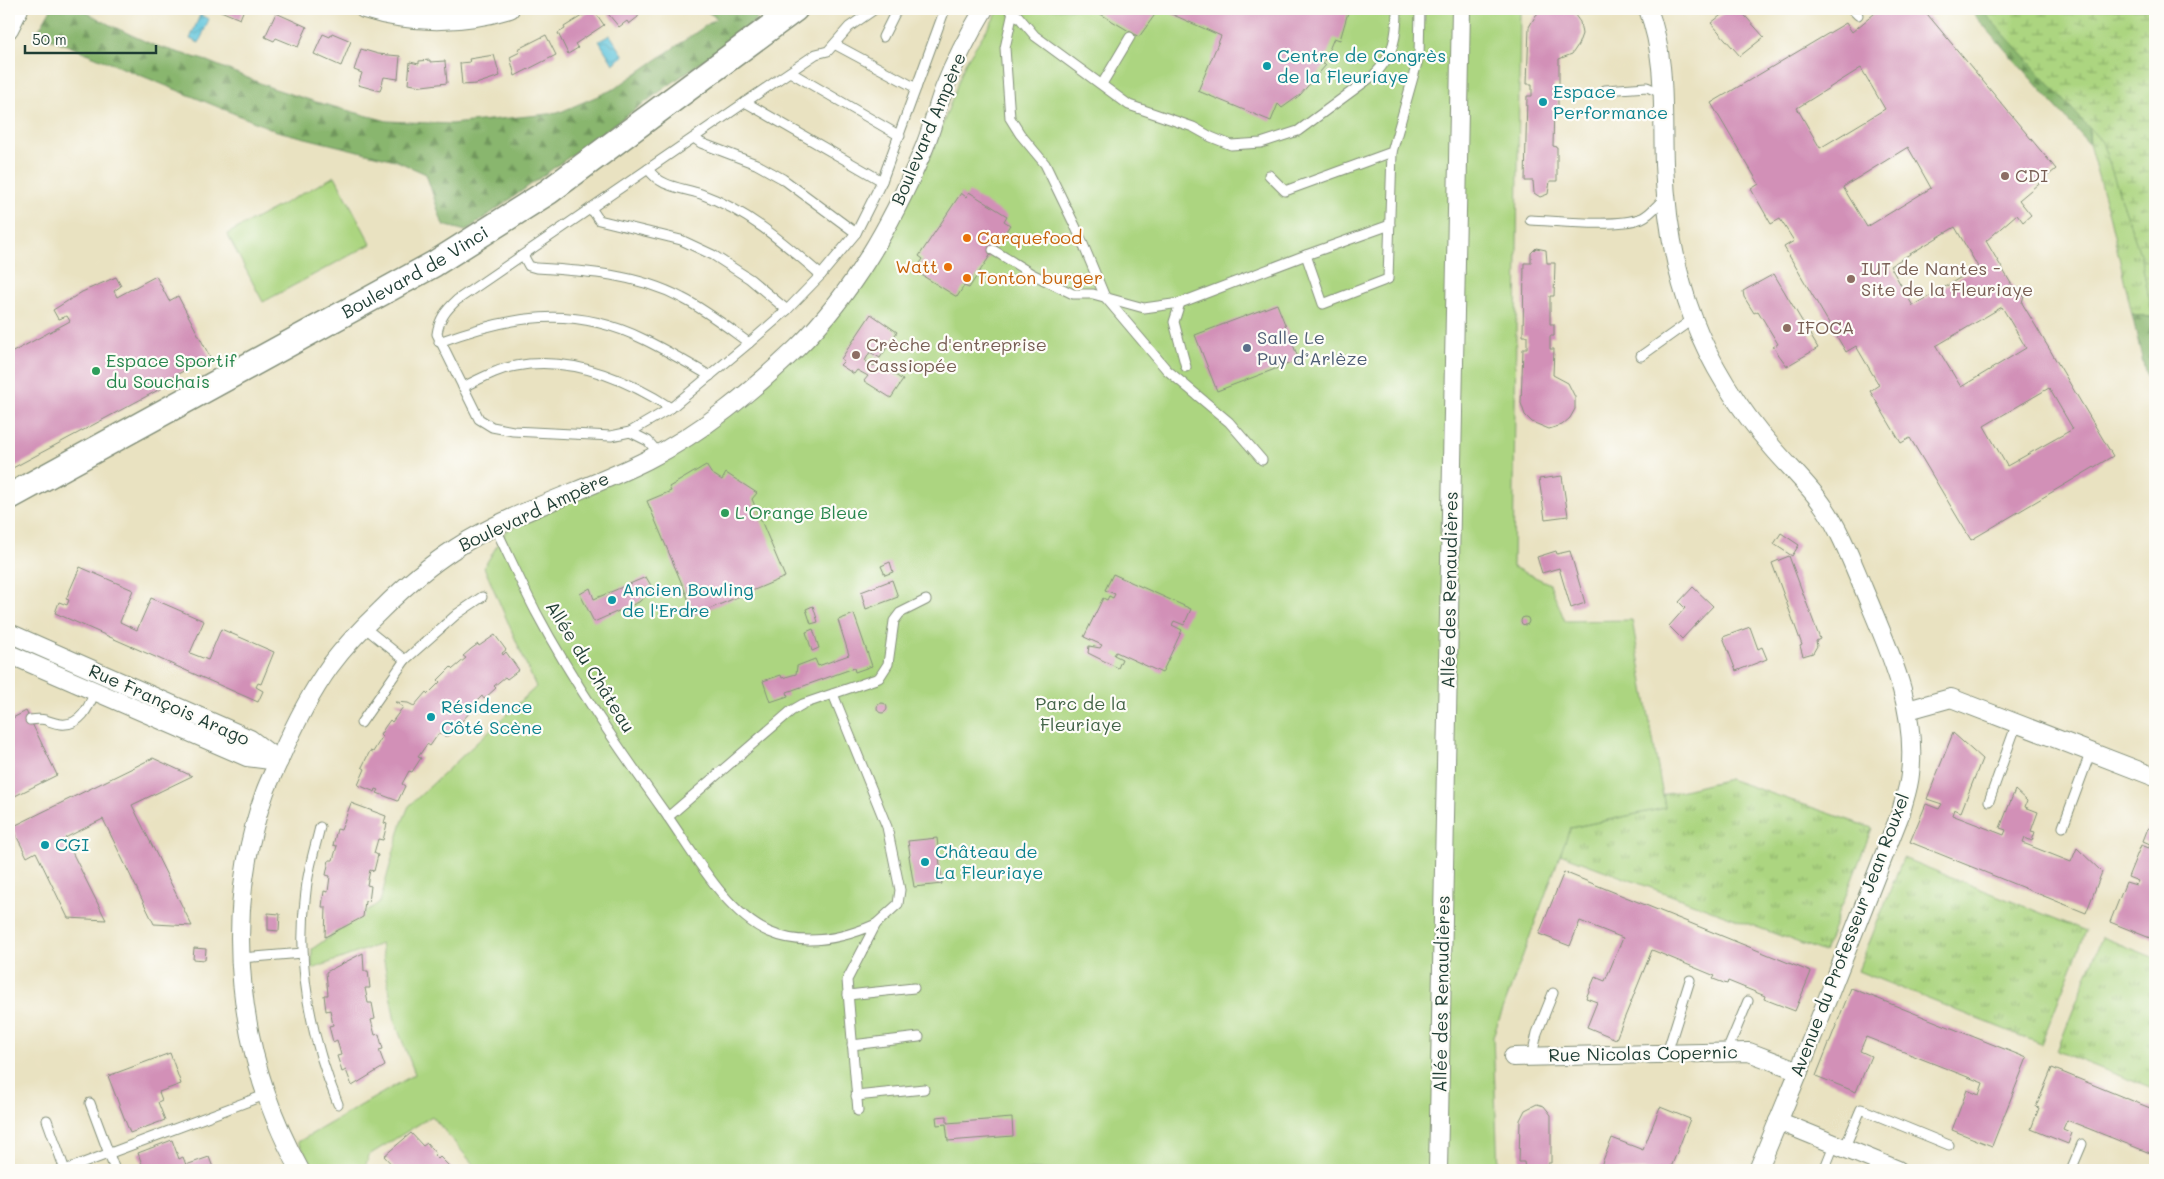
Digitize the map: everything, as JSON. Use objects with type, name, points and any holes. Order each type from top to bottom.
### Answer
[{"type":"main road","name":"Boulevard de Vinci","points":[[9,497],[434,264],[548,192],[795,9]]},
{"type":"street","points":[[9,29],[19,9]]},
{"type":"street","points":[[364,9],[402,19],[444,20],[482,16],[510,9]]},
{"type":"street","name":"Boulevard Ampère","points":[[300,1170],[265,1096],[252,1047],[244,997],[241,958],[241,916],[246,867],[264,795],[294,727],[329,668],[364,627],[408,583],[436,561],[460,545],[495,527],[659,454],[713,420],[777,366],[816,328],[857,277],[878,244],[924,150],[952,72],[984,9]]},
{"type":"street","name":"Allée des Renaudières","points":[[1438,1170],[1461,9]]},
{"type":"street","name":"Avenue du Professeur Jean Rouxel","points":[[1648,9],[1660,51],[1664,95],[1666,198],[1678,274],[1693,319],[1720,377],[1771,446],[1824,507],[1845,546],[1868,600],[1895,667],[1908,710],[1911,743],[1910,775],[1901,812],[1758,1170]]},
{"type":"street","name":"Rue François Arago","points":[[9,633],[250,739],[279,761]]},
{"type":"street","name":"Rue François Arago","points":[[9,654],[247,757],[279,761]]},
{"type":"street","points":[[1908,710],[1952,698],[2155,777]]},
{"type":"street","name":"Rue Nicolas Copernic","points":[[1513,1057],[1749,1052],[1799,1071]]},
{"type":"street","points":[[1778,1121],[1898,1170]]},
{"type":"lane","points":[[876,9],[849,27],[828,51],[816,54],[745,102],[445,311],[437,334],[479,419],[492,427],[513,431],[611,436],[630,432],[671,408],[787,310],[856,233],[882,181],[900,136],[945,9]]},
{"type":"lane","points":[[883,37],[897,9]]},
{"type":"lane","points":[[1011,10],[1035,36],[1129,104],[1193,127],[1221,142],[1240,146],[1261,143],[1298,131],[1374,75],[1383,66],[1391,52],[1397,9]]},
{"type":"lane","points":[[1306,255],[1323,304],[1388,279],[1392,152],[1419,56],[1420,9]]},
{"type":"lane","points":[[1011,10],[1005,48],[1010,118],[1020,134],[1045,164],[1078,232],[1105,297],[1167,370],[1229,422],[1262,460]]},
{"type":"lane","points":[[1102,84],[1130,37]]},
{"type":"lane","points":[[836,44],[916,88]]},
{"type":"lane","points":[[790,72],[900,136]]},
{"type":"lane","points":[[1605,90],[1647,86],[1664,95]]},
{"type":"lane","points":[[745,102],[882,181]]},
{"type":"lane","points":[[694,138],[701,143],[756,164],[783,179],[856,233]]},
{"type":"lane","points":[[1269,175],[1285,192],[1392,152]]},
{"type":"lane","points":[[648,169],[659,182],[720,202],[757,222],[821,274]]},
{"type":"lane","points":[[1530,220],[1613,222],[1630,220],[1641,218],[1666,198]]},
{"type":"lane","points":[[591,208],[600,220],[681,240],[713,255],[750,279],[787,310]]},
{"type":"lane","points":[[994,250],[1032,274],[1073,294],[1093,294],[1144,308],[1180,303],[1390,225]]},
{"type":"lane","points":[[523,255],[529,266],[536,268],[581,270],[607,274],[665,291],[700,308],[749,343]]},
{"type":"lane","points":[[1180,303],[1174,322],[1186,367]]},
{"type":"lane","points":[[440,342],[466,332],[514,320],[559,317],[583,320],[616,328],[642,338],[710,376]]},
{"type":"lane","points":[[1641,356],[1693,319]]},
{"type":"lane","points":[[463,387],[505,368],[547,363],[589,370],[612,377],[635,387],[671,408]]},
{"type":"lane","points":[[630,432],[648,442],[659,454]]},
{"type":"lane","name":"Allée du Château","points":[[495,527],[537,613],[566,664],[644,784],[710,878],[738,909],[754,923],[769,932],[786,937],[818,940],[851,934],[876,924]]},
{"type":"lane","points":[[361,724],[405,660],[451,619],[482,596]]},
{"type":"lane","points":[[668,817],[791,711],[804,704],[879,678],[888,664],[894,621],[900,613],[926,600]]},
{"type":"lane","points":[[364,627],[405,660]]},
{"type":"lane","points":[[30,720],[42,718],[61,724],[76,721],[86,712],[95,692]]},
{"type":"lane","name":"Allée du Château","points":[[833,694],[887,827],[900,890],[898,904],[876,924],[847,980],[858,1111]]},
{"type":"lane","points":[[1989,801],[2017,723]]},
{"type":"lane","points":[[2063,827],[2091,751]]},
{"type":"lane","points":[[320,827],[306,890],[303,953],[311,1020],[318,1050],[338,1104]]},
{"type":"lane","points":[[241,958],[303,953]]},
{"type":"lane","points":[[1667,1053],[1690,980]]},
{"type":"lane","points":[[848,995],[914,988]]},
{"type":"lane","points":[[1532,1056],[1553,992]]},
{"type":"lane","points":[[1727,1051],[1748,1001]]},
{"type":"lane","points":[[852,1044],[919,1037]]},
{"type":"lane","points":[[856,1096],[924,1089]]},
{"type":"lane","points":[[47,1120],[65,1170],[108,1152],[265,1096]]},
{"type":"lane","points":[[90,1103],[115,1170]]},
{"type":"lane","points":[[1824,1170],[1861,1109],[1949,1145]]},
{"type":"lane","points":[[2071,1170],[2082,1144]]},
{"type":"green space","points":[[51,9],[80,9],[153,45],[207,61],[272,88],[316,102],[387,121],[451,124],[558,113],[614,89],[717,18],[703,9],[765,9],[747,29],[466,231],[443,225],[426,174],[395,160],[277,131],[37,33]]},
{"type":"green space","name":"Parc de la Fleuriaye","points":[[1000,9],[1520,9],[1513,567],[1550,584],[1565,621],[1632,620],[1665,808],[1570,828],[1493,1036],[1498,1170],[478,1170],[432,1116],[369,1155],[364,1170],[316,1170],[298,1142],[415,1074],[395,1022],[381,944],[312,969],[312,949],[380,902],[401,825],[409,806],[536,687],[484,567],[506,531],[561,504],[751,399],[871,273],[935,146],[965,63]]},
{"type":"green space","points":[[1969,9],[2060,9],[2090,111],[2089,144]]},
{"type":"green space","points":[[1981,9],[2155,9],[2155,326],[2140,254],[2102,142]]},
{"type":"green space","points":[[2155,9],[2155,318],[2132,314],[2110,218],[2089,144],[2090,111]]},
{"type":"green space","points":[[335,176],[371,244],[263,302],[227,234]]},
{"type":"green space","points":[[2132,314],[2155,318],[2155,414],[2154,411]]},
{"type":"green space","points":[[1729,779],[1872,828],[1824,952],[1560,854],[1570,828],[1665,808],[1663,795]]},
{"type":"green space","points":[[1903,858],[2086,931],[2041,1044],[1858,971]]},
{"type":"green space","points":[[2102,937],[2155,958],[2155,1090],[2057,1051]]},
{"type":"water","points":[[200,15],[209,19],[199,43],[190,39]]},
{"type":"water","points":[[610,35],[624,56],[613,64],[599,41]]},
{"type":"building","points":[[216,9],[244,9],[240,19]]},
{"type":"building","points":[[593,9],[604,25],[575,44],[578,48],[568,54],[558,33],[565,29],[564,27]]},
{"type":"building","points":[[604,9],[636,9],[639,12],[638,17],[629,24],[627,21],[619,27]]},
{"type":"building","points":[[1092,9],[1159,9],[1139,37]]},
{"type":"building","name":"Centre de Congrès de la Fleuriaye","points":[[1160,9],[1349,9],[1340,40],[1334,38],[1323,64],[1326,65],[1300,95],[1282,108],[1278,104],[1271,121],[1198,91],[1221,36]]},
{"type":"building","name":"Espace Performance","points":[[1544,9],[1568,9],[1572,11],[1580,22],[1582,34],[1572,54],[1559,59],[1559,85],[1554,85],[1554,97],[1558,97],[1558,107],[1554,107],[1553,146],[1557,147],[1557,181],[1550,181],[1548,194],[1540,197],[1534,193],[1533,181],[1525,181],[1527,96],[1532,96],[1532,84],[1527,84],[1529,27],[1536,15]]},
{"type":"building","points":[[1729,9],[1739,9],[1764,37],[1740,56],[1711,23]]},
{"type":"building","name":"IUT de Nantes - Site de la Fleuriaye","points":[[1880,9],[1923,9],[2056,169],[2019,200],[2031,215],[2023,222],[2017,214],[1986,241],[2016,292],[2024,295],[2022,303],[2113,456],[1971,540],[1910,438],[1901,443],[1870,391],[1879,385],[1856,346],[1846,352],[1784,247],[1794,241],[1780,219],[1771,224],[1751,189],[1759,184],[1711,103],[1846,23],[1852,32]],"holes":[[[1861,68],[1885,109],[1820,148],[1797,108]],[[1908,147],[1931,188],[1867,227],[1843,187]],[[1955,227],[1978,267],[1913,306],[1890,266]],[[2002,307],[2026,348],[1961,387],[1936,346]],[[2049,388],[2073,429],[2007,466],[1984,426]]]},
{"type":"building","points":[[276,13],[307,27],[298,47],[276,38],[274,41],[265,37]]},
{"type":"building","points":[[332,33],[351,41],[341,66],[314,54],[323,34],[330,37]]},
{"type":"building","points":[[546,35],[556,55],[515,76],[510,57],[520,52],[518,49]]},
{"type":"building","points":[[361,49],[378,54],[400,56],[398,79],[384,77],[380,91],[358,85],[362,73],[354,70]]},
{"type":"building","points":[[494,55],[500,76],[476,84],[462,85],[460,63],[470,62],[469,59]]},
{"type":"building","points":[[430,60],[430,62],[445,61],[447,83],[422,86],[408,84],[410,62],[419,64],[419,61]]},
{"type":"building","name":"Carquefood","points":[[969,192],[1007,216],[1004,221],[1010,225],[969,288],[964,286],[957,297],[915,271],[923,259],[919,256],[961,193],[966,197]]},
{"type":"building","points":[[1536,248],[1546,250],[1547,263],[1555,263],[1554,296],[1550,296],[1550,324],[1554,324],[1554,336],[1550,336],[1550,349],[1554,349],[1553,375],[1568,383],[1575,397],[1575,409],[1570,418],[1562,425],[1549,429],[1532,422],[1525,415],[1521,403],[1523,349],[1527,349],[1527,336],[1523,336],[1524,263],[1531,263],[1531,253]]},
{"type":"building","name":"IFOCA","points":[[1774,274],[1818,348],[1787,366],[1773,347],[1778,344],[1758,311],[1754,313],[1744,297],[1743,291]]},
{"type":"building","name":"Espace Sportif du Souchais","points":[[156,276],[169,301],[178,296],[210,357],[159,384],[162,388],[9,470],[9,354],[70,321],[67,316],[58,319],[53,310],[82,292],[116,277],[121,286],[114,291],[117,297]]},
{"type":"building","name":"Salle Le Puy d’Arlèze","points":[[1277,304],[1299,360],[1217,391],[1195,335]]},
{"type":"building","name":"Crèche d'entreprise Cassiopée","points":[[871,314],[897,332],[880,358],[870,352],[865,361],[874,366],[876,363],[903,380],[891,398],[864,381],[868,376],[857,370],[854,374],[840,365],[844,361],[841,359]]},
{"type":"building","points":[[706,465],[711,473],[722,480],[726,473],[757,493],[752,499],[785,577],[695,615],[647,501],[671,491],[669,487]]},
{"type":"building","points":[[1562,476],[1568,516],[1545,519],[1539,479]]},
{"type":"building","points":[[1781,533],[1799,545],[1792,556],[1774,544]]},
{"type":"building","points":[[1556,551],[1557,554],[1570,551],[1585,603],[1571,608],[1559,568],[1542,573],[1537,557]]},
{"type":"building","points":[[1789,556],[1820,639],[1816,641],[1817,646],[1813,653],[1803,656],[1800,646],[1802,645],[1772,563]]},
{"type":"building","points":[[890,562],[893,572],[885,575],[881,566]]},
{"type":"building","points":[[80,567],[133,590],[120,622],[137,630],[151,598],[204,621],[190,653],[208,660],[221,629],[274,652],[261,684],[258,683],[256,687],[263,691],[258,702],[55,613],[59,602],[67,605],[69,600],[66,599]]},
{"type":"building","points":[[1113,574],[1191,609],[1184,625],[1174,621],[1172,625],[1182,630],[1162,673],[1116,652],[1114,655],[1122,659],[1118,668],[1088,653],[1089,646],[1100,648],[1102,645],[1084,637],[1103,598],[1107,600],[1109,596],[1113,598],[1115,594],[1105,590]]},
{"type":"building","name":"Ancien Bowling de l'Erdre","points":[[646,577],[653,589],[639,602],[594,622],[580,594],[590,588],[594,599]]},
{"type":"building","points":[[892,580],[898,597],[866,609],[861,592]]},
{"type":"building","points":[[1693,587],[1713,606],[1682,639],[1669,626],[1685,608],[1679,602]]},
{"type":"building","points":[[813,606],[818,622],[811,624],[806,609]]},
{"type":"building","points":[[854,614],[872,666],[855,672],[854,668],[787,692],[788,696],[770,702],[763,681],[781,675],[782,678],[796,674],[797,666],[815,659],[818,666],[849,655],[838,620]]},
{"type":"building","points":[[1525,617],[1529,621],[1525,625],[1521,621]]},
{"type":"building","points":[[1750,627],[1758,649],[1762,647],[1767,659],[1736,671],[1723,637]]},
{"type":"building","points":[[813,629],[819,648],[812,651],[806,632]]},
{"type":"building","name":"Résidence Côté Scène","points":[[495,635],[506,650],[502,653],[503,655],[506,652],[519,670],[507,679],[505,677],[494,686],[496,688],[484,699],[482,696],[471,707],[473,709],[462,721],[460,719],[455,724],[457,726],[449,736],[439,733],[430,746],[427,744],[418,757],[421,758],[412,772],[409,771],[402,784],[405,786],[398,801],[377,793],[379,790],[376,789],[375,792],[358,785],[365,769],[362,767],[370,751],[373,752],[382,737],[380,735],[385,727],[390,720],[392,722],[403,707],[395,702],[408,703],[414,706],[426,692],[428,694],[440,682],[438,680],[451,667],[453,669],[466,658],[463,656],[478,644],[479,646]]},
{"type":"building","points":[[880,703],[884,703],[887,708],[886,712],[880,713],[877,710],[877,706]]},
{"type":"building","points":[[26,711],[57,775],[9,799],[9,720]]},
{"type":"building","points":[[1953,733],[1982,759],[1961,812],[1954,809],[1952,815],[2004,835],[2006,830],[2000,828],[2015,790],[2027,801],[2025,807],[2038,812],[2031,831],[2035,832],[2032,841],[2025,838],[2023,843],[2071,862],[2077,848],[2102,872],[2086,913],[1910,842],[1926,804],[1939,809],[1942,804],[1927,799]]},
{"type":"building","name":"CGI","points":[[153,758],[192,776],[132,805],[192,926],[154,924],[103,819],[65,838],[106,920],[68,918],[36,852],[27,857],[12,827]]},
{"type":"building","points":[[351,803],[386,816],[384,823],[387,824],[383,840],[378,839],[374,853],[378,855],[374,871],[370,870],[367,885],[371,886],[369,902],[365,901],[363,917],[325,937],[326,907],[322,907],[324,891],[328,892],[330,876],[326,875],[329,860],[333,860],[337,846],[333,845],[337,829],[341,830]]},
{"type":"building","points":[[2148,828],[2155,831],[2155,887],[2153,892],[2155,893],[2155,940],[2110,922],[2126,882],[2136,885],[2138,881],[2128,877],[2141,845],[2149,848],[2150,844],[2143,841]]},
{"type":"building","name":"Château de La Fleuriaye","points":[[937,838],[942,884],[914,887],[908,841]]},
{"type":"building","points":[[1564,872],[1811,972],[1795,1011],[1764,999],[1765,996],[1728,981],[1727,984],[1713,979],[1715,976],[1652,950],[1616,1039],[1587,1027],[1597,1002],[1586,998],[1595,977],[1605,981],[1623,938],[1580,921],[1570,946],[1539,934]]},
{"type":"building","points":[[268,913],[280,914],[279,931],[268,930]]},
{"type":"building","points":[[194,948],[206,949],[205,960],[193,959]]},
{"type":"building","points":[[363,953],[364,971],[368,971],[370,988],[365,988],[368,1003],[372,1003],[375,1019],[371,1020],[375,1035],[379,1034],[383,1049],[379,1050],[385,1066],[352,1086],[346,1070],[342,1072],[337,1056],[341,1055],[337,1040],[333,1042],[329,1026],[333,1025],[330,1010],[326,1011],[324,995],[328,995],[326,972]]},
{"type":"building","points":[[1851,988],[2027,1058],[1992,1146],[1952,1130],[1967,1090],[1979,1095],[1983,1083],[1866,1037],[1860,1051],[1871,1056],[1856,1092],[1816,1076]]},
{"type":"building","points":[[170,1053],[181,1084],[159,1092],[162,1100],[158,1102],[165,1120],[130,1133],[108,1076]]},
{"type":"building","points":[[2052,1068],[2155,1110],[2155,1155],[2067,1120],[2063,1129],[2072,1133],[2068,1144],[2031,1129],[2039,1108],[2036,1107]]},
{"type":"building","points":[[1537,1104],[1544,1106],[1551,1115],[1551,1163],[1548,1163],[1548,1169],[1545,1170],[1525,1170],[1524,1162],[1519,1162],[1520,1120],[1525,1110]]},
{"type":"building","points":[[1660,1107],[1690,1119],[1670,1170],[1605,1170],[1600,1168],[1612,1138],[1643,1150]]},
{"type":"building","points":[[947,1116],[947,1123],[1012,1118],[1013,1136],[948,1141],[946,1124],[937,1125],[936,1117]]},
{"type":"building","points":[[411,1133],[423,1146],[427,1143],[436,1154],[434,1155],[438,1159],[440,1157],[453,1170],[397,1170],[384,1156]]},
{"type":"building","points":[[172,1140],[179,1159],[183,1157],[186,1165],[209,1157],[214,1170],[144,1170],[138,1153]]},
{"type":"place","name":"Centre de Congrès de la Fleuriaye","points":[[1267,66]]},
{"type":"place","name":"Espace Performance","points":[[1543,102]]},
{"type":"place","name":"CDI","points":[[2005,176]]},
{"type":"place","name":"Carquefood","points":[[967,238]]},
{"type":"place","name":"Watt","points":[[948,267]]},
{"type":"place","name":"Tonton burger","points":[[967,278]]},
{"type":"place","name":"IUT de Nantes - Site de la Fleuriaye","points":[[1851,279]]},
{"type":"place","name":"IFOCA","points":[[1787,328]]},
{"type":"place","name":"Salle Le Puy d’Arlèze","points":[[1247,348]]},
{"type":"place","name":"Crèche d'entreprise Cassiopée","points":[[856,355]]},
{"type":"place","name":"Espace Sportif du Souchais","points":[[96,371]]},
{"type":"place","name":"L'Orange Bleue","points":[[725,513]]},
{"type":"place","name":"Ancien Bowling de l'Erdre","points":[[612,600]]},
{"type":"place","name":"Résidence Côté Scène","points":[[431,717]]},
{"type":"place","name":"CGI","points":[[45,845]]},
{"type":"place","name":"Château de La Fleuriaye","points":[[925,862]]}]
